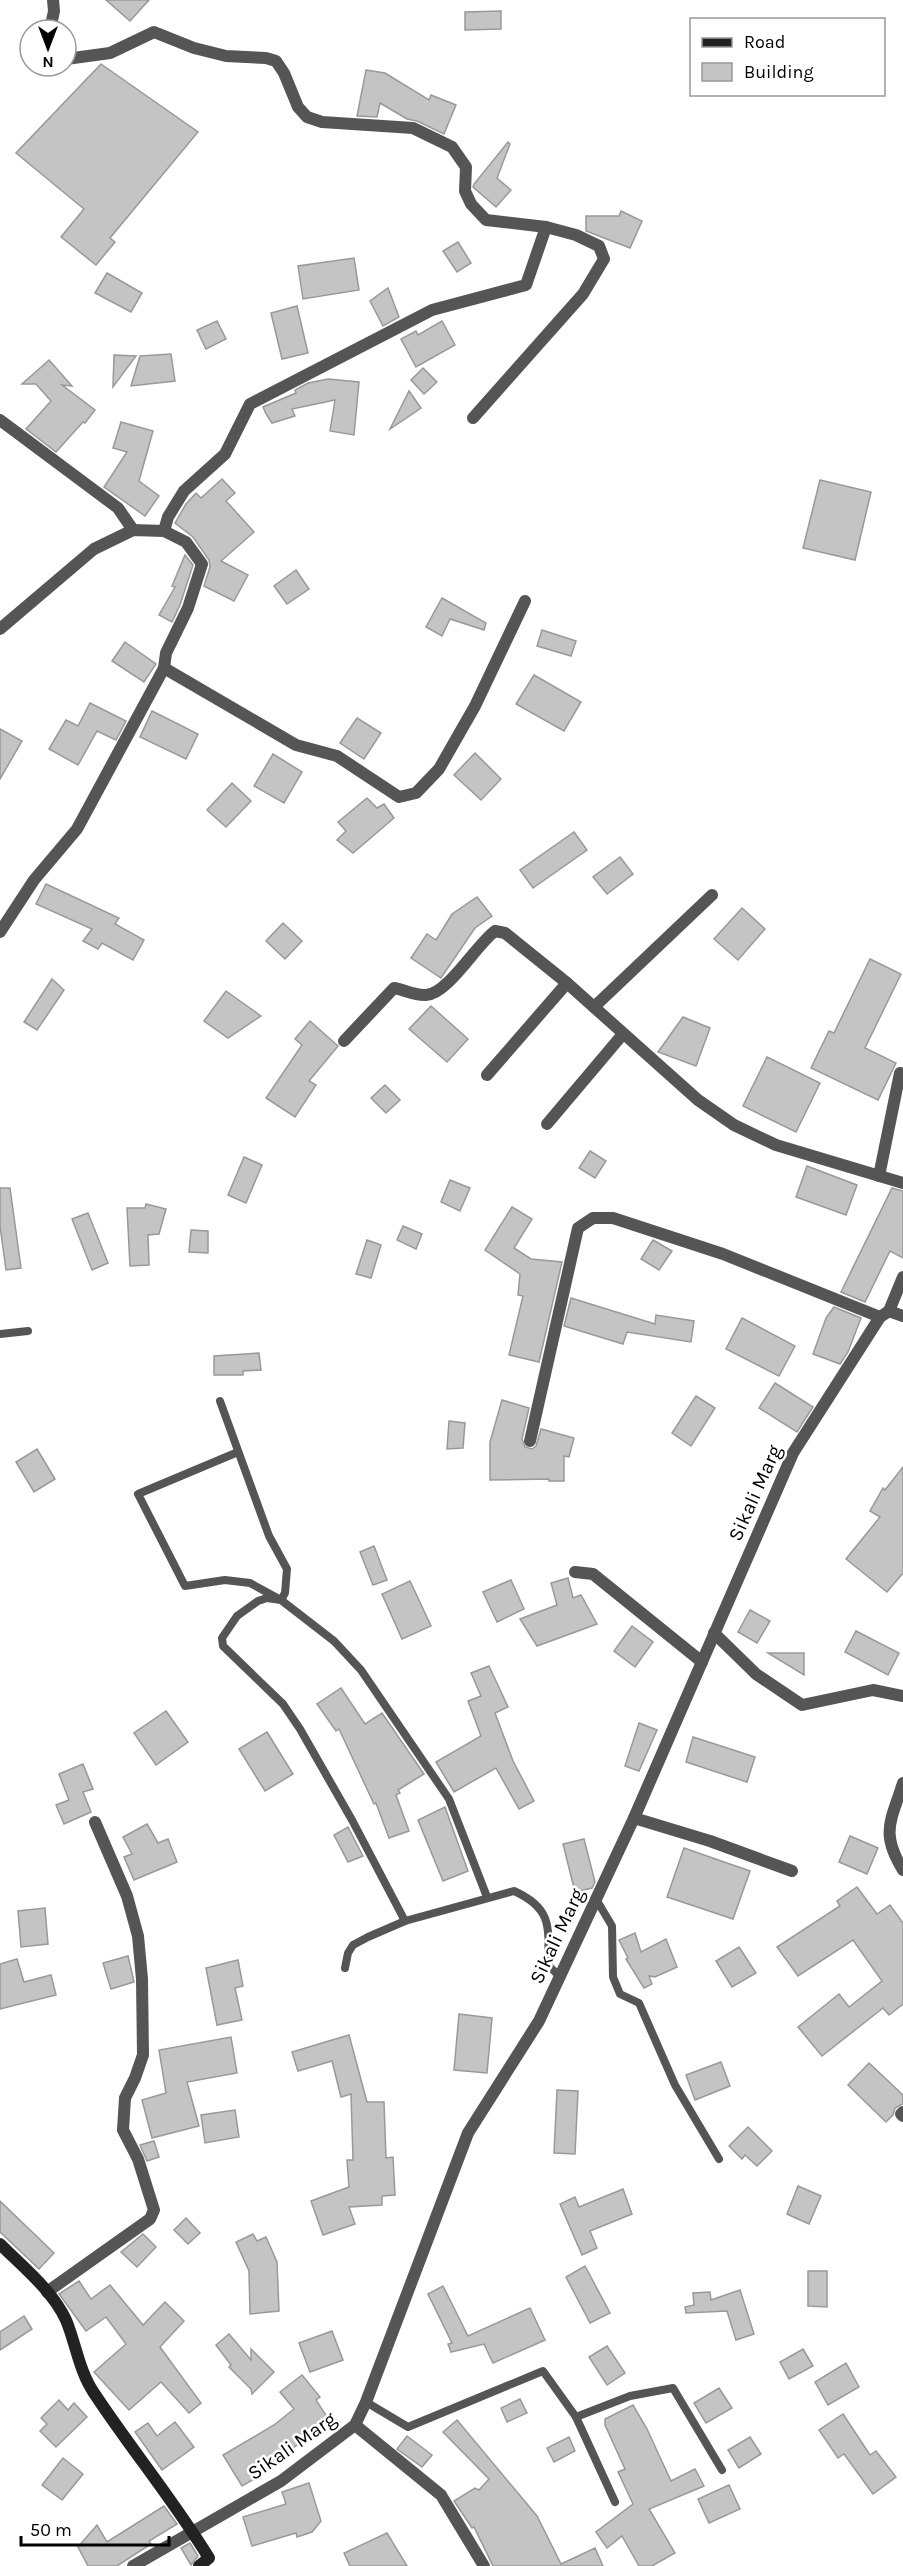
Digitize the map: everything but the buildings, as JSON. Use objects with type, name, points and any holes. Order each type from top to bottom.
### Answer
[{"type":"street","points":[[53,0],[53,18]]},
{"type":"street","points":[[78,57],[110,53],[154,32],[194,48],[226,56],[266,58],[276,61],[298,107],[307,117],[322,122],[413,129],[452,147],[466,168],[465,191],[471,204],[486,220],[546,227],[576,235],[599,246],[604,259],[583,294],[472,418]]},
{"type":"street","points":[[164,531],[168,517],[184,491],[225,454],[250,404],[432,310],[526,285],[546,227]]},
{"type":"street","points":[[0,420],[118,508],[133,530]]},
{"type":"street","points":[[0,629],[94,549],[133,530],[164,531],[186,542],[202,564],[188,608],[166,653],[164,668],[77,829],[34,880],[0,933]]},
{"type":"street","points":[[164,668],[296,745],[337,756],[399,797],[417,793],[439,769],[475,706],[525,601]]},
{"type":"street","points":[[594,1007],[712,895]]},
{"type":"street","points":[[344,1041],[394,988],[429,995],[442,987],[485,938],[495,931],[505,933],[567,983],[698,1100],[734,1125],[776,1145],[903,1183]]},
{"type":"street","points":[[487,1075],[567,983]]},
{"type":"street","points":[[547,1124],[623,1034]]},
{"type":"street","points":[[879,1176],[900,1073]]},
{"type":"street","points":[[530,1441],[578,1228],[593,1218],[613,1218],[723,1254],[885,1314],[903,1316]]},
{"type":"street","name":"Sikali Marg","points":[[133,2566],[281,2481],[355,2425],[366,2402],[468,2133],[539,2021],[634,1818],[793,1453],[885,1314],[903,1277]]},
{"type":"street","points":[[575,1572],[593,1574],[702,1662]]},
{"type":"street","points":[[714,1633],[756,1674],[802,1705],[873,1690],[903,1696]]},
{"type":"street","points":[[903,1783],[892,1816],[889,1835],[891,1850],[903,1870]]},
{"type":"street","points":[[634,1818],[710,1841],[792,1871]]},
{"type":"street","points":[[47,2292],[150,2219],[154,2210],[138,2159],[123,2130],[125,2098],[143,2055],[138,1936],[127,1896],[95,1822]]},
{"type":"street","points":[[903,2112],[901,2114],[903,2116]]},
{"type":"street","points":[[0,2244],[47,2292],[65,2320],[92,2391],[193,2532],[207,2563]]},
{"type":"street","points":[[355,2425],[441,2495],[484,2566]]},
{"type":"lane","points":[[0,1334],[28,1331]]},
{"type":"lane","points":[[220,1401],[269,1536],[287,1569],[285,1593],[281,1600]]},
{"type":"lane","points":[[238,1452],[138,1494],[185,1586],[225,1580],[250,1583],[281,1600],[334,1641],[361,1670],[449,1799],[487,1898]]},
{"type":"lane","points":[[281,1600],[267,1598],[258,1601],[237,1616],[222,1638],[223,1646],[283,1704],[300,1729],[352,1820],[405,1921]]},
{"type":"lane","points":[[345,1968],[348,1953],[353,1945],[405,1921],[514,1891],[533,1900],[542,1911],[548,1934],[548,1965],[560,1977]]},
{"type":"lane","points":[[596,1899],[612,1926],[613,1977],[620,1994],[639,2003],[675,2085],[719,2159]]},
{"type":"lane","points":[[366,2402],[408,2427],[543,2371],[576,2416],[615,2502]]},
{"type":"lane","points":[[576,2416],[630,2396],[673,2388],[722,2470]]}]
